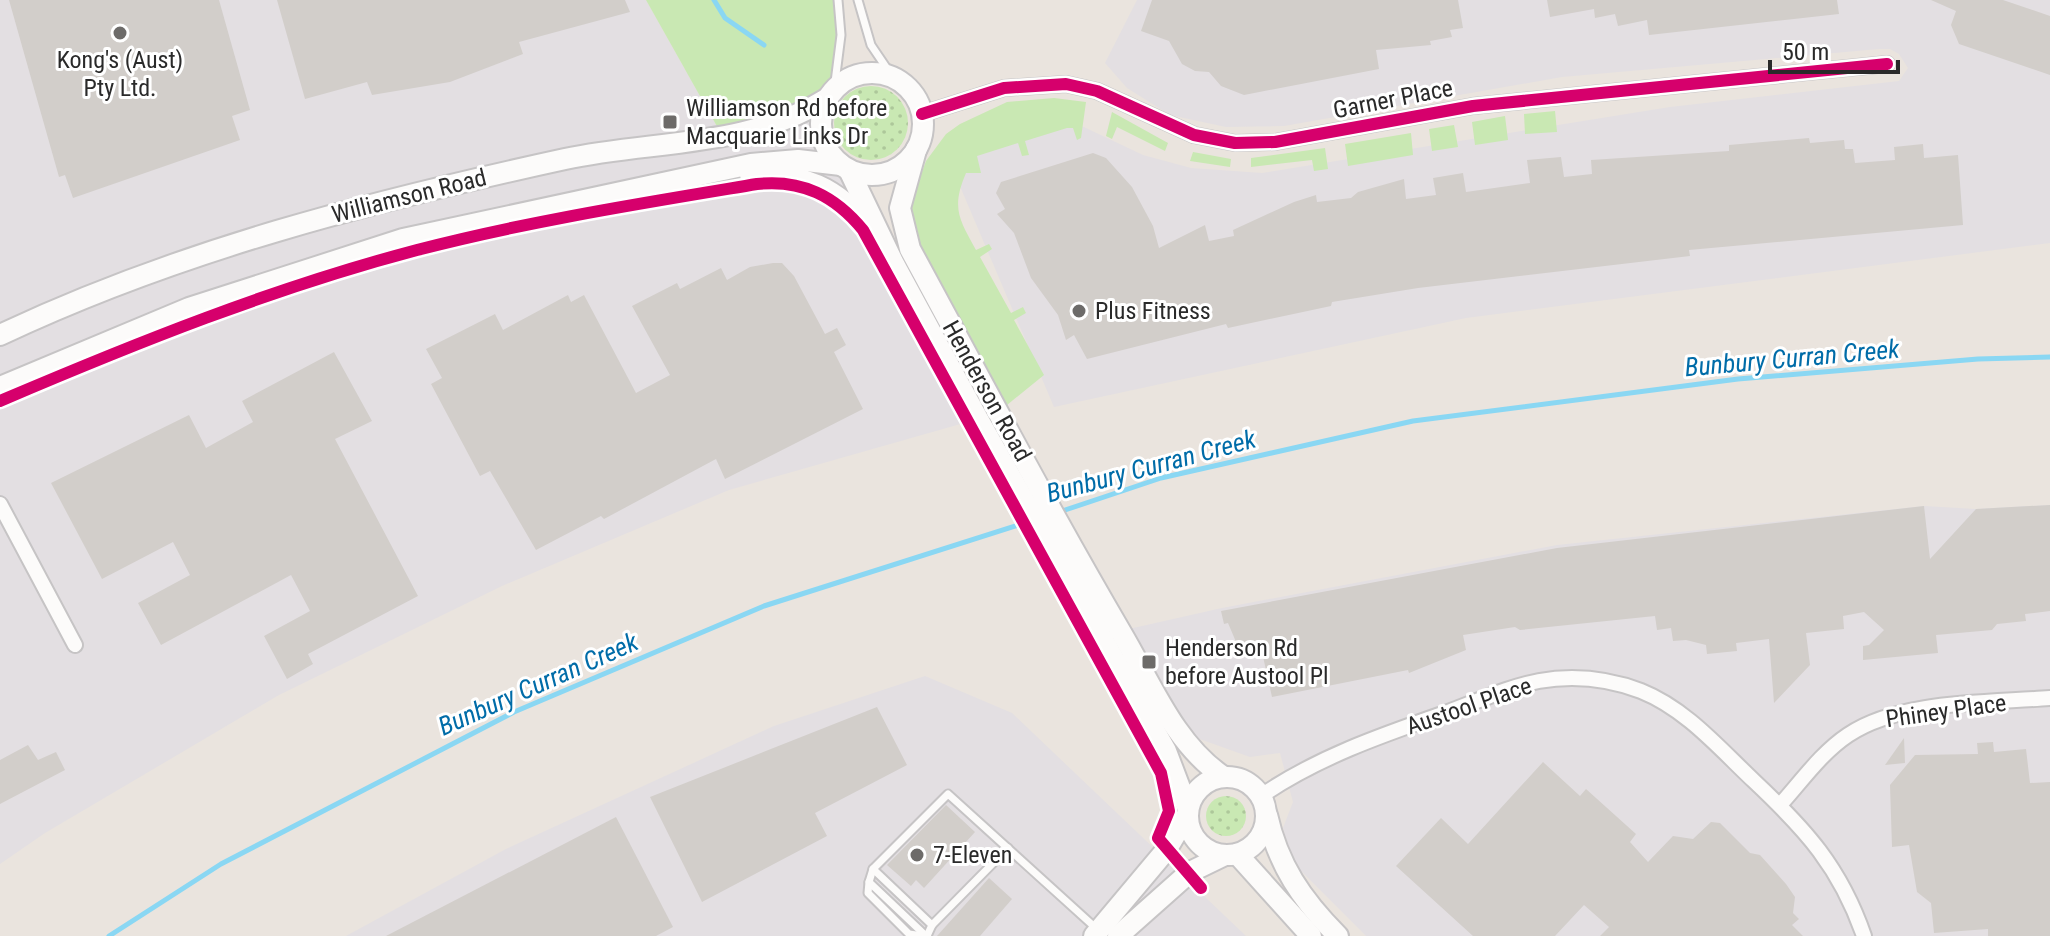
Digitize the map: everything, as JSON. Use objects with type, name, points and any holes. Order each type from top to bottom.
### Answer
[{"type":"main road","points":[[866,74],[894,79],[909,89],[922,114],[922,133],[916,150],[903,164],[886,173],[868,175],[845,168],[829,151],[822,134],[821,115],[831,94],[849,79],[866,74]]},
{"type":"main road","name":"Williamson Road","points":[[0,335],[66,304],[239,241],[374,203],[570,158],[754,131],[785,122],[831,94]]},
{"type":"main road","name":"Henderson Road","points":[[916,150],[900,208],[905,238],[1105,604],[1187,743],[1197,756],[1224,777]]},
{"type":"main road","name":"Williamson Road","points":[[0,387],[189,308],[395,241],[773,160],[845,168]]},
{"type":"main road","name":"Henderson Road","points":[[845,168],[978,419],[1166,751],[1188,812]]},
{"type":"main road","points":[[656,187],[745,175],[787,175],[809,180],[844,199],[893,262]]},
{"type":"main road","points":[[1109,935],[1167,849],[1203,784],[1224,777],[1246,781],[1263,804],[1284,870],[1315,913],[1338,936]]},
{"type":"main road","points":[[1109,935],[1190,872],[1259,838],[1263,804]]},
{"type":"main road","points":[[1188,812],[1189,827],[1198,843],[1213,853],[1231,854],[1311,936]]},
{"type":"street","name":"Garner Place","points":[[922,114],[1004,88],[1066,84],[1097,91],[1194,135],[1235,143],[1275,142],[1473,106],[1887,64]]},
{"type":"street","points":[[0,504],[75,645]]},
{"type":"street","name":"Austool Place","points":[[1263,804],[1295,773],[1364,742],[1523,685],[1584,678],[1644,692],[1682,714],[1780,805],[1833,866],[1864,936]]},
{"type":"street","name":"Phiney Place","points":[[1780,805],[1834,745],[1879,718],[1951,707],[2050,698]]},
{"type":"lane","points":[[831,94],[841,35],[838,0]]},
{"type":"lane","points":[[858,0],[871,45],[894,79]]},
{"type":"lane","points":[[1008,848],[932,925],[926,936],[869,882],[873,869],[948,794],[1109,935]]},
{"type":"lane","points":[[873,869],[932,925]]},
{"type":"shaded area","points":[[0,0],[646,0],[723,137],[828,98],[819,122],[825,150],[841,165],[978,419],[729,490],[502,586],[279,695],[45,833],[0,864]]},
{"type":"shaded area","points":[[1137,0],[2050,0],[2050,243],[1466,318],[1054,407],[942,144],[1069,120],[1143,155],[1191,168],[1262,173],[1670,107],[1899,81],[1908,68],[1899,54],[1890,49],[1879,49],[1562,77],[1284,126],[1226,127],[1170,115],[1127,88],[1105,63]]},
{"type":"shaded area","points":[[2050,505],[2050,936],[1366,936],[1293,863],[1283,828],[1293,802],[1280,753],[1250,757],[1180,732],[1120,631],[1222,608],[1557,545],[1924,506],[1976,509]]},
{"type":"shaded area","points":[[925,676],[1012,713],[1246,936],[346,936],[506,849],[774,726]]},
{"type":"green space","points":[[646,0],[838,0],[841,35],[834,90],[723,137]]},
{"type":"green space","points":[[871,86],[892,92],[902,102],[908,123],[902,144],[892,154],[871,160],[850,154],[840,144],[834,123],[840,102],[850,92]]},
{"type":"green space","points":[[1054,98],[1086,102],[1081,138],[1077,140],[1073,128],[1067,128],[1025,141],[1029,155],[1022,156],[1018,143],[977,156],[981,173],[966,173],[959,195],[961,221],[976,250],[989,244],[992,249],[980,257],[1011,313],[1023,307],[1026,313],[1014,320],[1044,375],[1007,405],[916,239],[910,205],[926,161],[946,134],[1007,102]]},
{"type":"green space","points":[[1555,111],[1557,132],[1525,134],[1524,114]]},
{"type":"green space","points":[[1112,112],[1168,143],[1165,151],[1117,127],[1112,139],[1106,136]]},
{"type":"green space","points":[[1505,116],[1508,140],[1475,145],[1472,122]]},
{"type":"green space","points":[[1454,125],[1458,147],[1432,151],[1429,129]]},
{"type":"green space","points":[[1411,133],[1413,155],[1348,166],[1345,144]]},
{"type":"green space","points":[[1325,148],[1328,169],[1314,171],[1312,160],[1251,167],[1251,158]]},
{"type":"green space","points":[[1193,152],[1231,159],[1230,167],[1190,161]]},
{"type":"green space","points":[[1226,796],[1240,802],[1246,816],[1240,830],[1226,836],[1212,830],[1206,816],[1212,802]]},
{"type":"building","points":[[9,0],[219,0],[250,110],[232,116],[240,140],[73,198],[65,175],[59,177]]},
{"type":"building","points":[[277,0],[625,0],[630,12],[519,42],[523,54],[450,82],[372,95],[367,82],[305,99]]},
{"type":"building","points":[[1152,0],[1458,0],[1463,28],[1450,30],[1452,37],[1430,41],[1431,45],[1376,50],[1379,69],[1244,95],[1221,86],[1209,72],[1195,71],[1182,64],[1169,41],[1141,31]]},
{"type":"building","points":[[1547,0],[1837,0],[1839,14],[1649,35],[1647,20],[1618,26],[1615,14],[1595,18],[1594,9],[1550,17]]},
{"type":"building","points":[[1931,0],[2003,0],[2050,16],[2050,75],[1959,44],[1951,25],[1956,11]]},
{"type":"building","points":[[1809,138],[1810,143],[1844,140],[1845,149],[1853,149],[1855,163],[1895,160],[1894,147],[1923,144],[1924,158],[1958,155],[1963,225],[1689,250],[1690,256],[1418,288],[1332,302],[1331,306],[1228,328],[1226,324],[1087,359],[1074,335],[1066,340],[1058,315],[1031,278],[1014,233],[997,214],[1005,209],[996,193],[1001,182],[1093,153],[1106,158],[1132,187],[1153,226],[1159,248],[1205,225],[1209,241],[1234,236],[1233,230],[1294,202],[1316,195],[1317,202],[1351,198],[1358,192],[1404,179],[1406,199],[1436,195],[1433,178],[1463,173],[1466,192],[1530,183],[1527,160],[1561,157],[1564,177],[1592,174],[1591,160],[1729,151],[1729,145]]},
{"type":"building","points":[[782,263],[794,276],[825,334],[837,328],[846,345],[834,352],[863,409],[725,479],[716,459],[604,519],[601,516],[536,550],[490,471],[480,476],[431,384],[442,378],[426,349],[495,314],[503,330],[568,295],[571,302],[584,295],[636,393],[670,375],[632,306],[677,283],[680,289],[721,268],[727,280],[750,267]]},
{"type":"building","points":[[334,352],[372,421],[335,439],[418,596],[308,654],[313,664],[287,679],[264,636],[310,611],[291,575],[161,645],[138,603],[190,575],[173,542],[102,579],[51,483],[189,415],[206,448],[253,422],[242,401]]},
{"type":"building","points":[[2050,505],[2050,611],[2025,614],[2026,621],[1997,624],[1992,630],[1936,635],[1938,653],[1863,660],[1863,646],[1869,645],[1884,630],[1864,612],[1843,616],[1844,629],[1806,633],[1810,665],[1774,703],[1769,639],[1736,643],[1737,651],[1707,654],[1706,645],[1686,640],[1673,641],[1671,628],[1657,630],[1655,616],[1520,630],[1515,627],[1463,635],[1466,650],[1409,673],[1408,670],[1272,697],[1260,643],[1239,649],[1228,623],[1224,624],[1221,611],[1557,548],[1924,506],[1930,559],[1976,509]]},
{"type":"building","points":[[877,707],[907,765],[815,813],[827,836],[702,902],[650,797]]},
{"type":"building","points":[[1904,738],[1905,763],[1885,765]]},
{"type":"building","points":[[1993,742],[1994,752],[2026,749],[2030,783],[2050,782],[2050,936],[1988,936],[1988,929],[1934,933],[1931,903],[1917,892],[1909,845],[1892,847],[1890,785],[1915,755],[1978,754],[1977,743]]},
{"type":"building","points":[[28,745],[38,760],[56,752],[65,770],[0,804],[0,760]]},
{"type":"building","points":[[1543,762],[1580,796],[1586,789],[1636,834],[1630,842],[1648,862],[1673,836],[1693,839],[1711,822],[1720,823],[1750,853],[1760,855],[1786,884],[1795,897],[1793,913],[1799,919],[1792,925],[1803,936],[1600,936],[1609,927],[1584,905],[1555,936],[1473,936],[1396,866],[1441,818],[1468,844]]},
{"type":"building","points":[[946,805],[975,832],[924,888],[916,880],[911,886],[887,865]]},
{"type":"building","points":[[616,817],[673,927],[656,936],[386,936]]},
{"type":"building","points":[[989,878],[1012,899],[980,936],[937,936]]},
{"type":"waterway","points":[[714,0],[725,18],[764,45]]},
{"type":"waterway","name":"Bunbury Curran Creek","points":[[1059,512],[1161,478],[1413,421],[1738,379],[1978,359],[2050,357]]},
{"type":"waterway","name":"Bunbury Curran Creek","points":[[109,936],[221,864],[514,712],[764,606],[1031,521]]},
{"type":"cycle path","points":[[922,114],[1004,88],[1066,84],[1097,91],[1194,135],[1235,143],[1275,142],[1473,106],[1887,64]]},
{"type":"cycle path","points":[[0,401],[206,318],[310,281],[417,250],[544,221],[757,184],[789,184],[816,192],[841,208],[863,230],[1161,773],[1169,811],[1158,838],[1201,888]]},
{"type":"place","name":"Kong's (Aust) Pty Ltd.","points":[[120,33]]},
{"type":"place","name":"Williamson Rd before Macquarie Links Dr","points":[[670,122]]},
{"type":"place","name":"Plus Fitness","points":[[1079,311]]},
{"type":"place","name":"Henderson Rd before Austool Pl","points":[[1149,662]]},
{"type":"place","name":"7-Eleven","points":[[917,855]]}]
